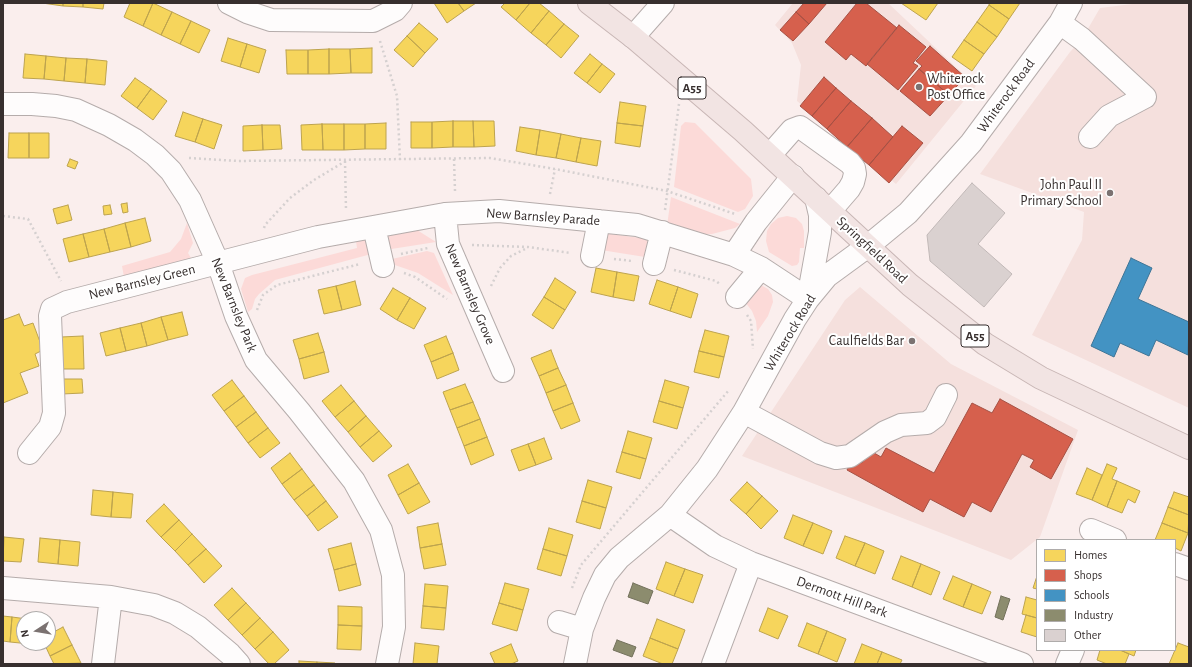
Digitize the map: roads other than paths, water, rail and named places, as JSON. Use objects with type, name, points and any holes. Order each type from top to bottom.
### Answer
[{"type":"highway","name":"Springfield Road","points":[[588,3],[683,79],[770,155],[910,285],[985,344],[1041,378],[1189,448]]},
{"type":"street","points":[[229,3],[247,12],[271,20],[373,21],[395,10],[401,3]]},
{"type":"street","points":[[632,37],[663,3]]},
{"type":"street","name":"Whiterock Road","points":[[575,664],[582,629],[605,574],[619,558],[670,516],[707,469],[744,412],[795,319],[808,299],[827,276],[868,246],[908,213],[972,143],[1060,23],[1071,3]]},
{"type":"street","points":[[1060,23],[1082,39],[1145,97],[1110,116],[1090,137]]},
{"type":"street","name":"New Barnsley Park","points":[[3,104],[40,104],[76,110],[115,128],[135,140],[155,155],[171,171],[190,200],[218,263],[236,316],[256,360],[299,411],[354,481],[381,530],[393,575],[394,627],[387,664]]},
{"type":"street","points":[[770,155],[792,130],[800,127],[850,163],[854,168],[855,174],[853,182],[848,189],[823,204],[820,215],[820,232],[808,299]]},
{"type":"street","points":[[734,255],[756,222],[793,176]]},
{"type":"street","name":"New Barnsley Parade","points":[[218,263],[318,237],[445,214],[500,211],[637,225],[662,232],[734,255],[761,268],[808,299]]},
{"type":"street","name":"New Barnsley Grove","points":[[445,214],[448,244],[503,371]]},
{"type":"street","points":[[592,256],[599,221]]},
{"type":"street","points":[[374,227],[382,262]]},
{"type":"street","points":[[654,264],[662,232]]},
{"type":"street","name":"New Barnsley Green","points":[[28,452],[50,427],[54,413],[50,316],[52,309],[69,301],[218,263]]},
{"type":"street","points":[[737,297],[761,268]]},
{"type":"street","points":[[744,412],[820,453],[836,458],[850,456],[884,432],[901,425],[927,423],[935,417],[946,395]]},
{"type":"street","name":"Dermott Hill Park","points":[[670,516],[715,546],[751,563],[1022,664]]},
{"type":"street","points":[[1091,530],[1113,539]]},
{"type":"street","points":[[713,664],[751,563]]},
{"type":"street","points":[[1176,564],[1189,569]]},
{"type":"street","points":[[3,588],[111,597],[154,605],[175,613],[198,627],[230,654],[239,664]]},
{"type":"street","points":[[103,664],[111,597]]},
{"type":"street","points":[[559,622],[582,629]]},
{"type":"street","points":[[1067,664],[1073,651]]},
{"type":"place","name":"Whiterock Post Office","points":[[919,87]]},
{"type":"place","name":"John Paul II Primary School","points":[[1110,193]]},
{"type":"place","name":"Caulfields Bar","points":[[912,341]]}]
